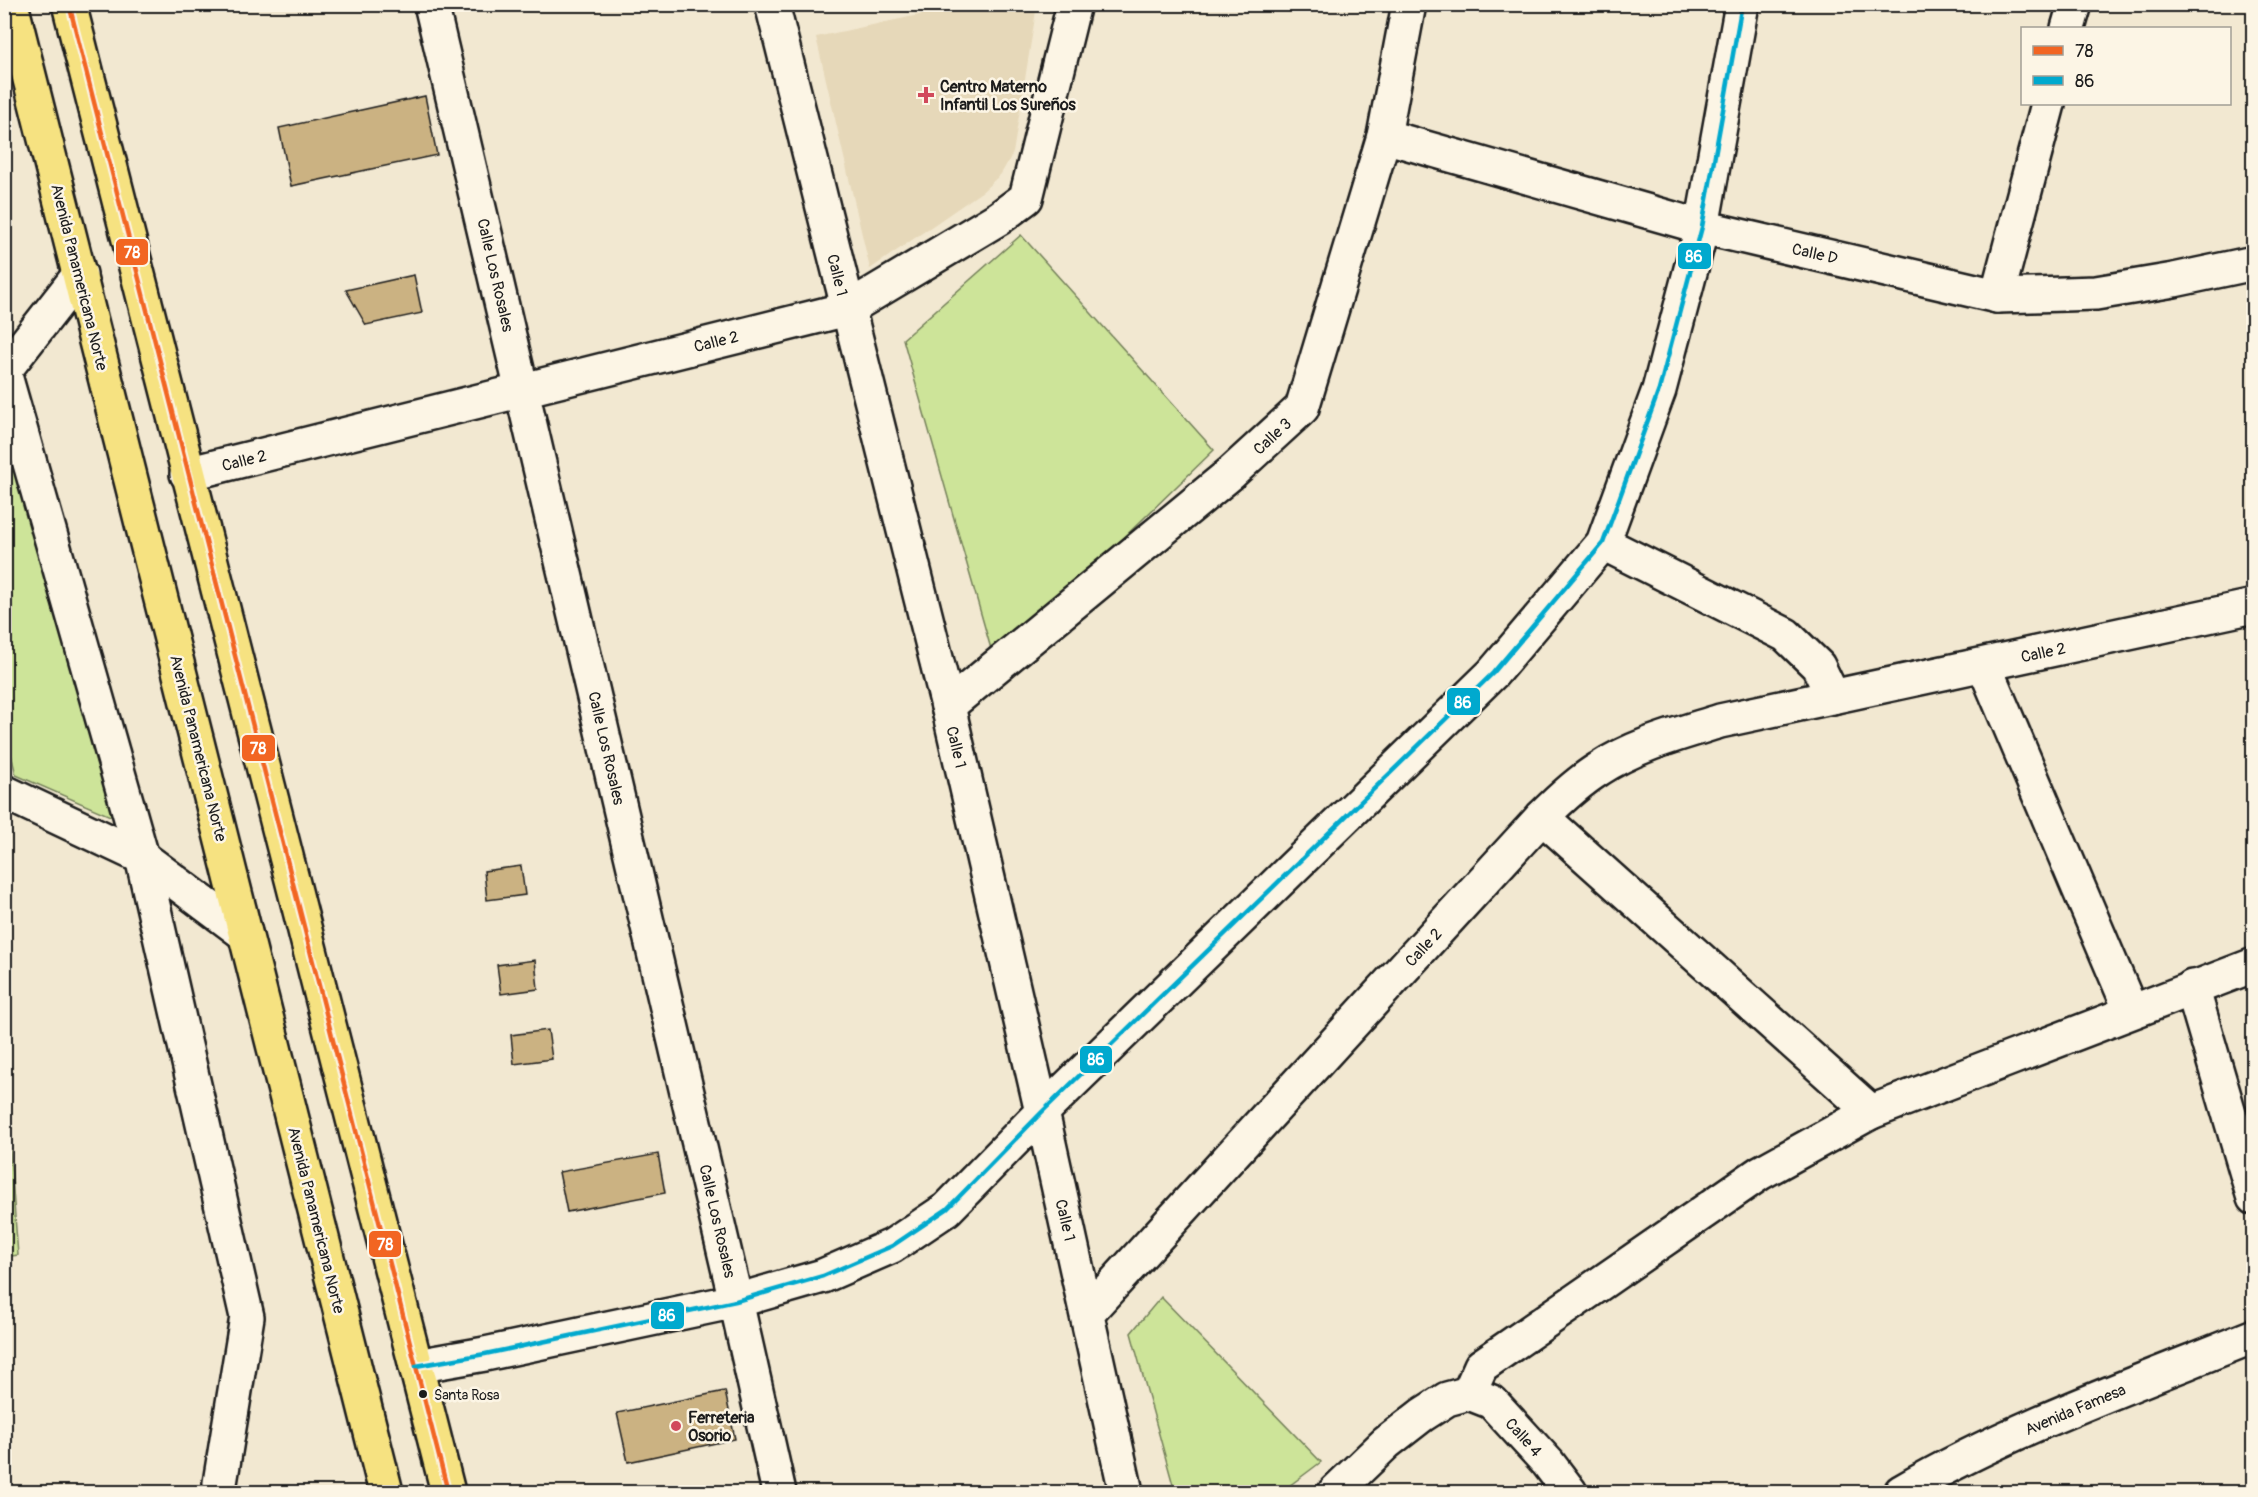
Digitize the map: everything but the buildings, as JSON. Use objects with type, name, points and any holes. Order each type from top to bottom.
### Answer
[{"type":"highway","name":"Avenida Panamericana Norte","points":[[11,4],[386,1492]]},
{"type":"highway","points":[[69,4],[448,1492]]},
{"type":"street","name":"Calle Los Rosales","points":[[431,4],[779,1492]]},
{"type":"street","name":"Calle 1","points":[[772,4],[948,706],[1042,1112],[1126,1492]]},
{"type":"street","name":"Calle 2","points":[[187,474],[847,309],[999,218],[1026,198],[1074,4]]},
{"type":"street","name":"Calle 3","points":[[948,706],[1230,474],[1302,408],[1384,136],[1409,4]]},
{"type":"street","points":[[417,1366],[485,1354],[736,1301],[823,1276],[892,1246],[947,1209],[1042,1112],[1493,673],[1603,543],[1659,390],[1702,227],[1742,4]]},
{"type":"street","points":[[2068,27],[2075,4]]},
{"type":"street","points":[[1996,296],[2048,105]]},
{"type":"street","name":"Calle D","points":[[1384,136],[1702,227],[1996,296],[2096,293],[2174,280],[2253,263]]},
{"type":"street","points":[[80,274],[4,371],[142,857],[247,1317],[220,1492]]},
{"type":"street","points":[[1603,543],[1786,635],[1818,666],[1833,697]]},
{"type":"street","name":"Calle 2","points":[[1087,1313],[1542,817],[1567,793],[1600,768],[1647,744],[1720,721],[2253,606]]},
{"type":"street","points":[[1984,664],[2131,1011]]},
{"type":"street","points":[[4,792],[142,857],[245,934]]},
{"type":"street","points":[[1542,817],[1871,1112]]},
{"type":"street","points":[[1335,1492],[1386,1443],[1422,1415],[1447,1398],[1468,1393],[1481,1366],[1760,1173],[1871,1112],[2253,965]]},
{"type":"street","points":[[2192,987],[2253,1198]]},
{"type":"street","name":"Avenida Famesa","points":[[1901,1492],[1952,1463],[2105,1396],[2253,1336]]},
{"type":"street","name":"Calle 4","points":[[1468,1393],[1492,1402],[1548,1463],[1570,1492]]},
{"type":"shaded area","name":"Centro Materno Infantil Los Sureños","points":[[970,4],[1037,5],[1013,153],[1001,174],[983,191],[870,269],[816,37]]},
{"type":"green space","points":[[1021,235],[1214,450],[995,663],[903,339]]},
{"type":"green space","points":[[21,463],[124,822],[16,775],[4,725],[4,480]]},
{"type":"green space","points":[[9,1139],[18,1255],[5,1257],[4,1140]]},
{"type":"green space","points":[[1161,1297],[1321,1462],[1281,1492],[1175,1492],[1131,1333]]},
{"type":"transit line","name":"78","points":[[69,4],[448,1492]]},
{"type":"transit line","name":"86","points":[[416,1366],[485,1354],[736,1301],[823,1276],[892,1246],[947,1209],[1042,1112],[1493,673],[1603,543],[1659,390],[1702,227],[1742,4]]},
{"type":"place","name":"Centro Materno Infantil Los Sureños","points":[[926,95]]},
{"type":"place","name":"Santa Rosa","points":[[423,1394]]},
{"type":"place","name":"Ferreteria Osorio","points":[[676,1426]]}]
